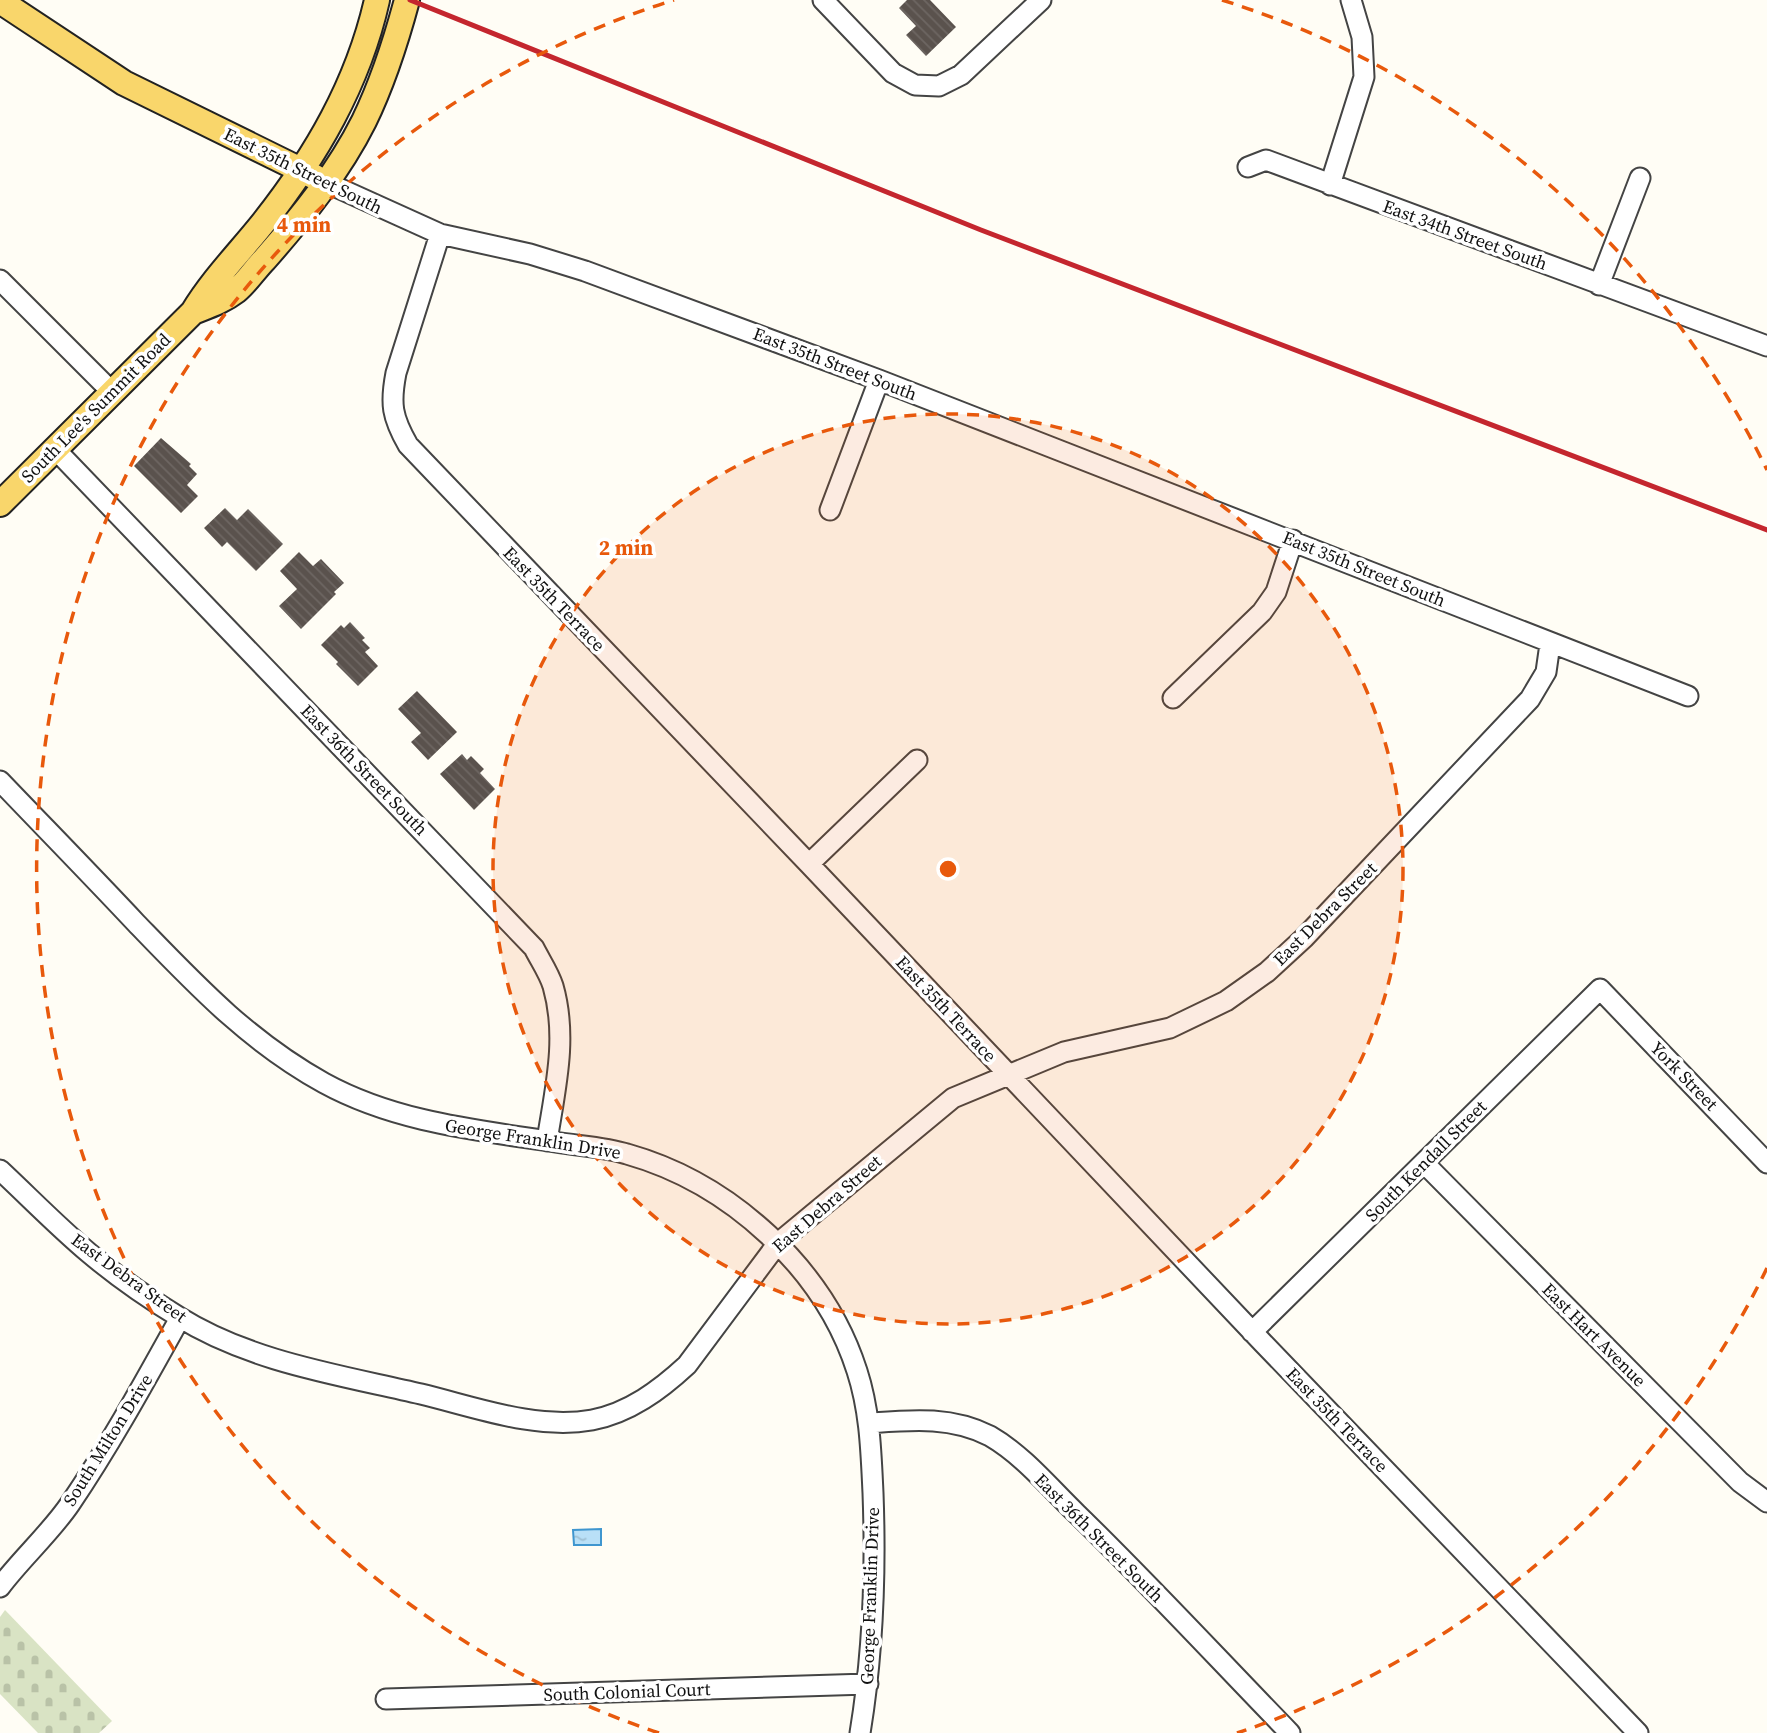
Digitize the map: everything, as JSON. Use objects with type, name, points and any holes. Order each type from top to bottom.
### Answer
[{"type":"main road","name":"South Lee's Summit Road","points":[[0,504],[193,312],[209,286],[262,224],[324,137],[356,69],[377,0]]},
{"type":"main road","name":"South Lee's Summit Road","points":[[193,312],[219,302],[237,290],[285,236],[325,182],[363,122],[381,80],[407,0]]},
{"type":"main road","name":"East 35th Street South","points":[[0,1],[124,83],[325,182]]},
{"type":"street","points":[[823,0],[893,73],[915,85],[939,86],[961,75],[1041,0]]},
{"type":"street","points":[[1330,185],[1364,77],[1362,37],[1351,0]]},
{"type":"street","name":"East 34th Street South","points":[[1248,167],[1266,160],[1767,346]]},
{"type":"street","points":[[1599,285],[1640,178]]},
{"type":"street","name":"East 35th Street South","points":[[325,182],[440,234],[530,254],[585,271],[879,380],[1688,696]]},
{"type":"street","name":"East 35th Terrace","points":[[440,234],[396,373],[393,392],[392,407],[396,423],[408,445],[1252,1332],[1638,1733]]},
{"type":"street","points":[[0,280],[112,392]]},
{"type":"street","points":[[830,510],[879,380]]},
{"type":"street","name":"East 36th Street South","points":[[55,449],[534,947],[553,984],[561,1024],[561,1049],[547,1141]]},
{"type":"street","points":[[1173,698],[1262,612],[1276,592],[1293,540]]},
{"type":"street","name":"East Debra Street","points":[[0,1170],[90,1254],[180,1318],[233,1344],[284,1361],[519,1417],[560,1422],[592,1420],[621,1412],[643,1400],[687,1366],[778,1243],[953,1098],[1064,1052],[1170,1028],[1226,1001],[1267,972],[1304,938],[1530,699],[1546,672],[1550,644]]},
{"type":"street","points":[[809,864],[918,760]]},
{"type":"street","name":"George Franklin Drive","points":[[0,781],[211,1001],[265,1047],[326,1084],[393,1112],[438,1124],[625,1153],[667,1168],[722,1198],[778,1243],[804,1274],[835,1320],[857,1370],[870,1423],[875,1548],[868,1684],[860,1733]]},
{"type":"street","name":"York Street","points":[[1600,989],[1767,1163]]},
{"type":"street","name":"South Kendall Street","points":[[1252,1332],[1600,989]]},
{"type":"street","name":"East Hart Avenue","points":[[1424,1163],[1740,1482],[1767,1502]]},
{"type":"street","name":"South Milton Drive","points":[[0,1587],[68,1507],[121,1422],[180,1318]]},
{"type":"street","name":"East 36th Street South","points":[[870,1423],[922,1419],[951,1422],[989,1436],[1014,1453],[1125,1561],[1290,1733]]},
{"type":"street","name":"South Colonial Court","points":[[386,1699],[868,1684]]},
{"type":"green space","points":[[5,1610],[112,1721],[99,1733],[38,1733],[0,1694],[0,1617]]},
{"type":"water","points":[[601,1529],[601,1545],[574,1545],[573,1530]]},
{"type":"building","points":[[907,0],[930,0],[956,27],[926,56],[906,35],[916,26],[899,8]]},
{"type":"building","points":[[161,438],[191,464],[189,466],[197,474],[187,485],[198,496],[181,513],[134,466]]},
{"type":"building","points":[[225,508],[237,520],[248,509],[283,544],[256,571],[227,542],[222,547],[204,528]]},
{"type":"building","points":[[299,552],[313,566],[321,559],[344,583],[301,629],[279,606],[297,589],[280,571]]},
{"type":"building","points":[[350,622],[365,638],[362,640],[370,648],[365,652],[378,666],[358,686],[321,645],[341,625],[344,628]]},
{"type":"building","points":[[417,691],[457,732],[428,760],[411,742],[421,733],[398,709]]},
{"type":"building","points":[[462,754],[467,760],[471,756],[484,769],[480,773],[495,789],[474,810],[440,774]]},
{"type":"railway","points":[[410,0],[981,230],[1767,530]]}]
